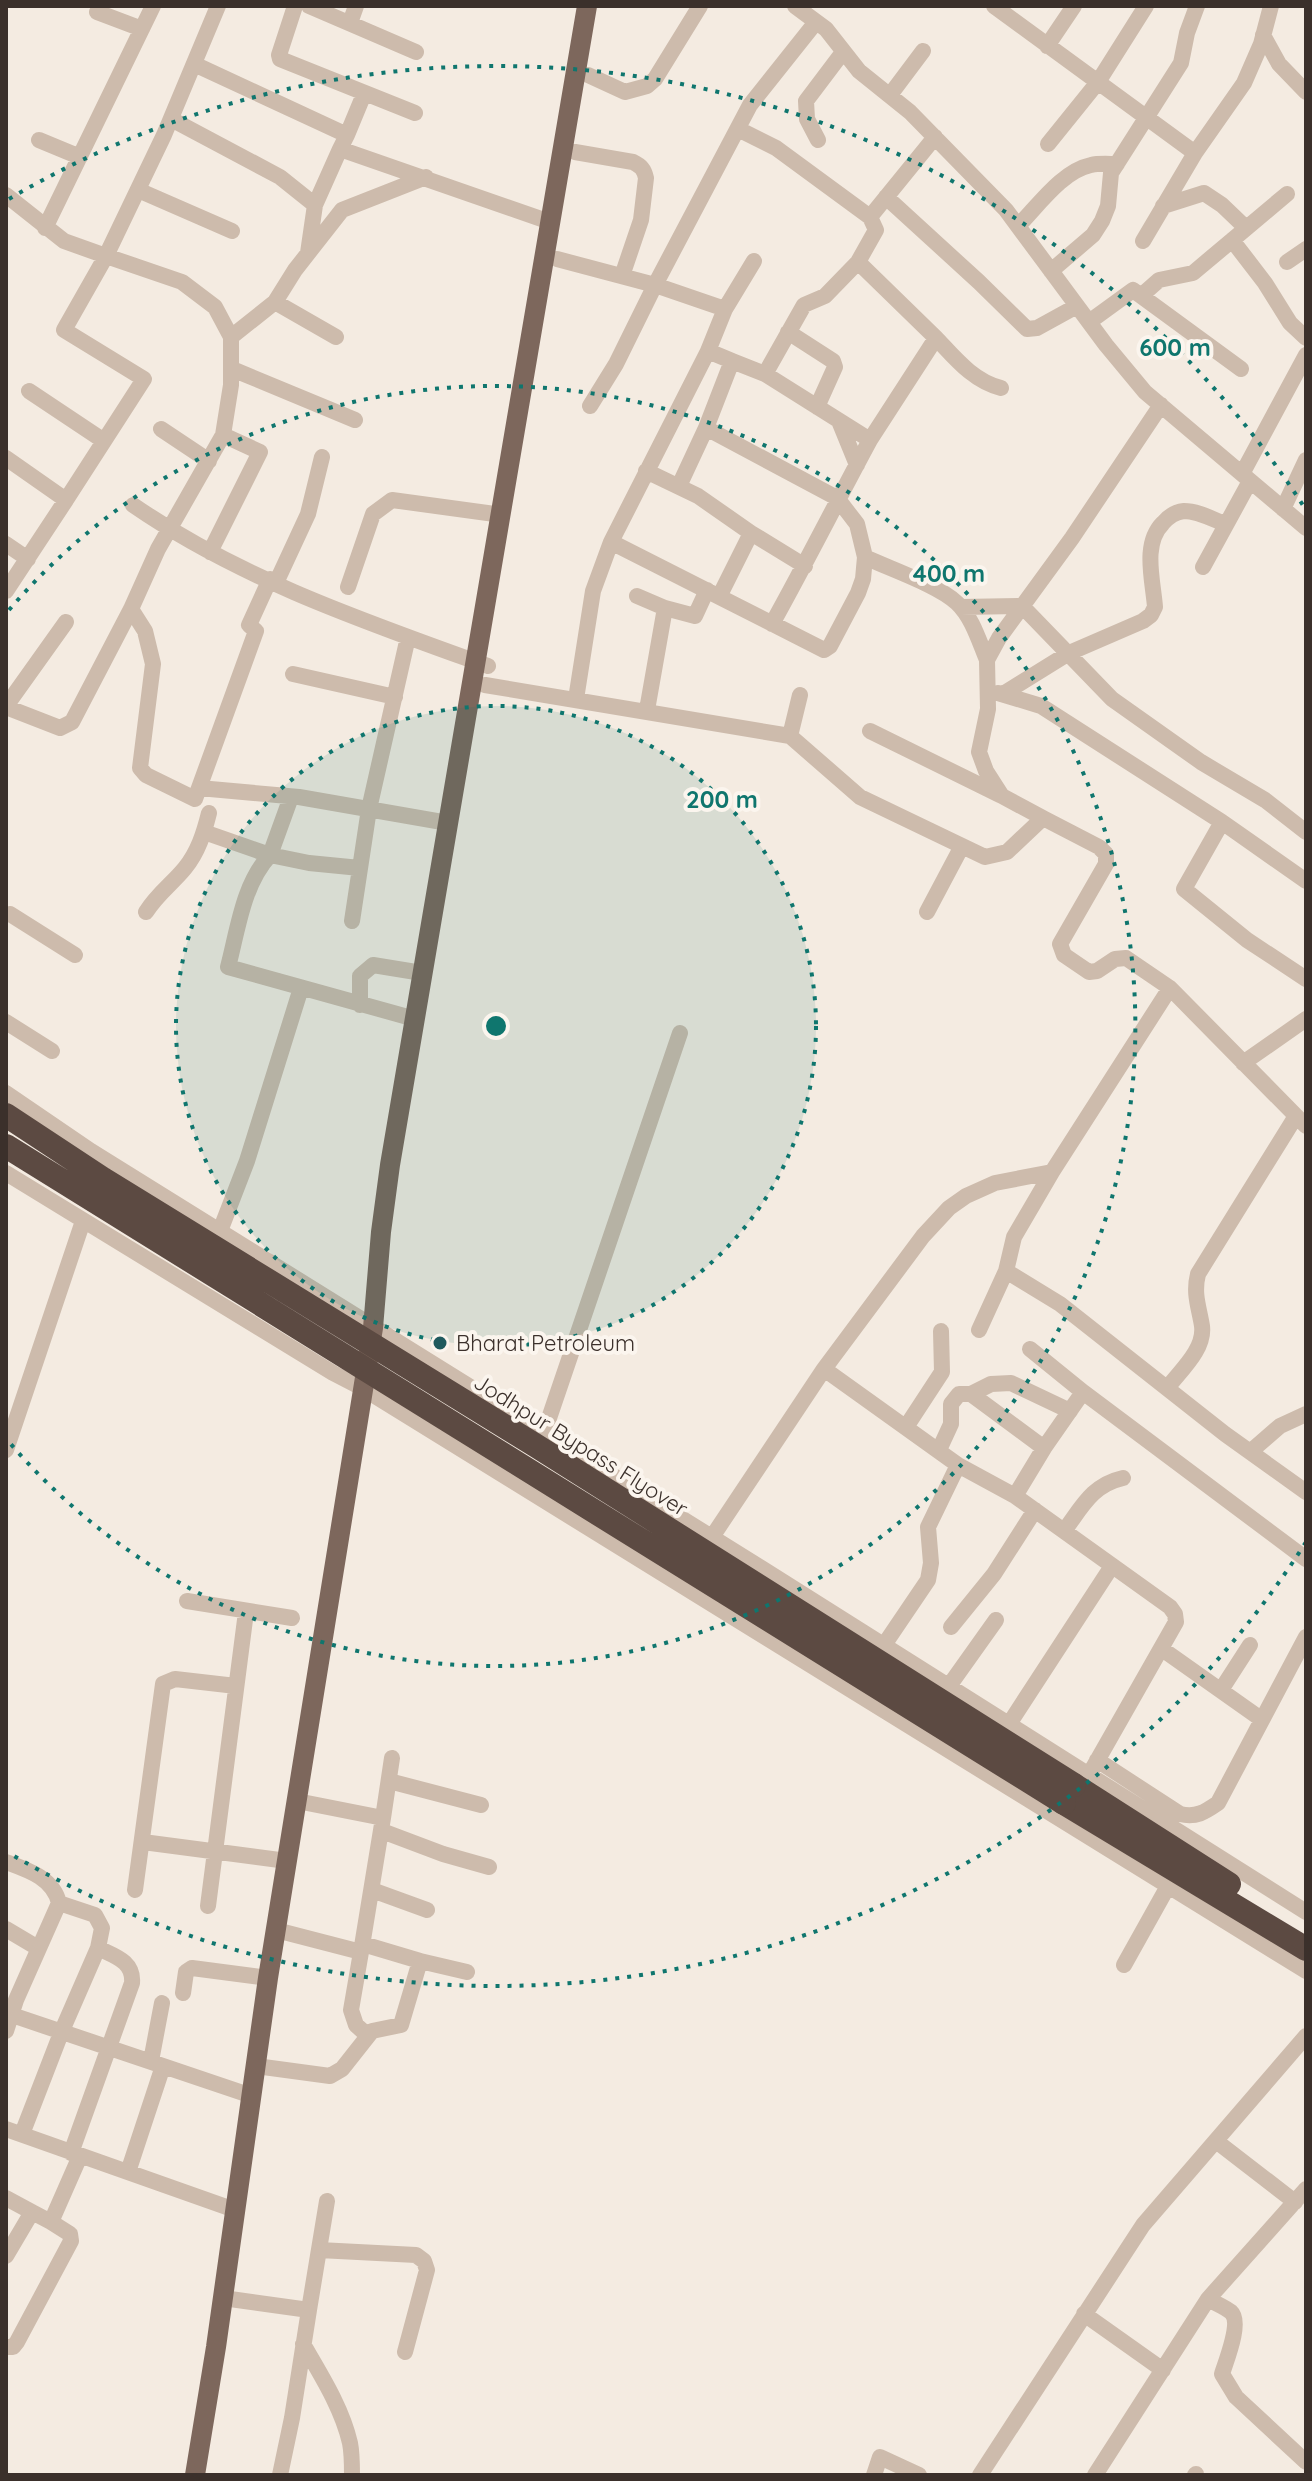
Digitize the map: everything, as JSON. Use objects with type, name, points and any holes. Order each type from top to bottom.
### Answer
[{"type":"highway","name":"Jodhpur Bypass Flyover","points":[[6,1115],[103,1179],[1081,1781],[1123,1827]]},
{"type":"highway","name":"Jodhpur Bypass Flyover","points":[[6,1146],[1081,1781]]},
{"type":"highway","points":[[1111,1788],[1123,1827],[1306,1949]]},
{"type":"highway","points":[[1087,1838],[1123,1827],[1306,1932]]},
{"type":"main road","points":[[195,2475],[268,1978],[373,1328],[381,1232],[422,973],[448,823],[483,671],[502,515],[587,6]]},
{"type":"main road","points":[[379,1279],[392,1240],[483,671],[599,6]]},
{"type":"street","points":[[45,228],[153,6]]},
{"type":"street","points":[[6,591],[144,379],[64,330],[106,256],[138,190],[218,6]]},
{"type":"street","points":[[295,6],[280,59],[415,113]]},
{"type":"street","points":[[309,6],[416,52]]},
{"type":"street","points":[[350,23],[356,6]]},
{"type":"street","points":[[588,75],[625,92],[647,86],[655,79],[700,6]]},
{"type":"street","points":[[795,6],[814,15],[859,71],[910,112],[1006,210],[1145,392],[1306,528]]},
{"type":"street","points":[[995,6],[1195,153]]},
{"type":"street","points":[[1047,46],[1074,6]]},
{"type":"street","points":[[1048,144],[1098,82],[1146,6]]},
{"type":"street","points":[[1051,271],[1093,235],[1102,221],[1108,206],[1111,173],[1181,63],[1197,6]]},
{"type":"street","points":[[1143,241],[1195,153],[1244,83],[1271,6]]},
{"type":"street","points":[[97,12],[142,29]]},
{"type":"street","points":[[590,406],[616,364],[750,105],[814,15]]},
{"type":"street","points":[[1263,35],[1279,64],[1306,92]]},
{"type":"street","points":[[890,95],[923,51]]},
{"type":"street","points":[[818,140],[807,119],[806,101],[843,52]]},
{"type":"street","points":[[194,64],[343,142],[426,177],[550,222]]},
{"type":"street","points":[[307,254],[315,205],[364,94]]},
{"type":"street","points":[[171,119],[280,177],[315,205]]},
{"type":"street","points":[[738,129],[776,148],[870,217],[876,230],[858,262],[825,296],[804,305],[765,374]]},
{"type":"street","points":[[870,217],[935,137]]},
{"type":"street","points":[[39,140],[80,157]]},
{"type":"street","points":[[575,152],[633,162],[644,171],[646,178],[641,220],[622,276]]},
{"type":"street","points":[[1018,226],[1079,169],[1092,164],[1117,164]]},
{"type":"street","points":[[231,337],[275,302],[342,210],[426,177]]},
{"type":"street","points":[[138,190],[232,231]]},
{"type":"street","points":[[1163,206],[1204,193],[1246,228]]},
{"type":"street","points":[[1142,295],[1159,280],[1193,273],[1287,194]]},
{"type":"street","points":[[6,195],[64,241],[182,282],[215,307],[231,337],[231,385],[223,435],[158,549],[131,609],[70,725],[60,728],[6,707],[66,622]]},
{"type":"street","points":[[886,197],[1027,329],[1037,328],[1077,306]]},
{"type":"street","points":[[1232,240],[1265,283],[1290,323],[1306,338]]},
{"type":"street","points":[[1287,262],[1306,249]]},
{"type":"street","points":[[557,259],[655,285],[725,309]]},
{"type":"street","points":[[576,699],[593,591],[611,542],[708,351],[725,309],[754,261]]},
{"type":"street","points":[[858,262],[975,376],[988,385],[1001,388]]},
{"type":"street","points":[[1089,322],[1133,290],[1241,369]]},
{"type":"street","points":[[275,302],[336,337]]},
{"type":"street","points":[[788,332],[833,361],[835,367],[817,407]]},
{"type":"street","points":[[772,624],[870,440],[936,338]]},
{"type":"street","points":[[708,351],[765,374],[870,440]]},
{"type":"street","points":[[1203,567],[1306,355]]},
{"type":"street","points":[[679,486],[732,361]]},
{"type":"street","points":[[232,369],[355,420]]},
{"type":"street","points":[[29,391],[104,441]]},
{"type":"street","points":[[987,660],[999,638],[1072,538],[1161,405]]},
{"type":"street","points":[[839,421],[857,465]]},
{"type":"street","points":[[611,542],[824,650],[830,646],[863,579],[865,557],[857,524],[837,498],[706,428]]},
{"type":"street","points":[[161,429],[209,461]]},
{"type":"street","points":[[210,552],[260,452],[223,435]]},
{"type":"street","points":[[131,609],[145,631],[153,664],[140,768],[146,775],[195,799],[256,631],[249,625],[308,514],[322,457]]},
{"type":"street","points":[[6,458],[66,500]]},
{"type":"street","points":[[1283,509],[1306,460]]},
{"type":"street","points":[[646,471],[698,496],[805,566]]},
{"type":"street","points":[[348,587],[373,514],[392,500],[502,515]]},
{"type":"street","points":[[133,505],[169,530],[210,552],[348,616],[408,637],[483,671],[576,699],[790,736],[860,797],[985,857],[1007,852],[1043,818]]},
{"type":"street","points":[[1002,796],[986,771],[979,752],[988,709],[996,692],[1069,653],[1151,615],[1155,607],[1150,551],[1153,536],[1169,517],[1181,511],[1194,512],[1225,524]]},
{"type":"street","points":[[637,596],[695,616],[714,593],[751,533]]},
{"type":"street","points":[[6,544],[28,559]]},
{"type":"street","points":[[865,557],[939,591],[961,607],[977,635],[996,692]]},
{"type":"street","points":[[961,607],[1022,606],[1112,699],[1201,762],[1265,800],[1306,832]]},
{"type":"street","points":[[647,710],[665,608]]},
{"type":"street","points":[[352,921],[369,809],[408,637]]},
{"type":"street","points":[[293,674],[395,697]]},
{"type":"street","points":[[996,692],[1041,706],[1222,822],[1306,881]]},
{"type":"street","points":[[790,736],[800,695]]},
{"type":"street","points":[[870,731],[1103,850],[1107,860],[1060,944],[1064,955],[1089,972],[1097,971],[1115,959],[1126,958],[1170,988],[1301,1121],[1198,1274],[1194,1288],[1202,1329],[1200,1342],[1168,1387]]},
{"type":"street","points":[[199,788],[291,797],[448,823]]},
{"type":"street","points":[[291,797],[270,855],[255,875],[246,897],[228,967],[415,1019]]},
{"type":"street","points":[[146,912],[157,894],[184,870],[204,832],[209,813]]},
{"type":"street","points":[[1222,822],[1184,889],[1247,940],[1306,979]]},
{"type":"street","points":[[204,832],[270,855],[360,868]]},
{"type":"street","points":[[927,912],[962,846]]},
{"type":"street","points":[[7,915],[75,955]]},
{"type":"street","points":[[360,1005],[360,976],[373,965],[422,973]]},
{"type":"street","points":[[220,1231],[247,1161],[301,988]]},
{"type":"street","points":[[979,1330],[1006,1271],[1014,1237],[1170,988]]},
{"type":"street","points":[[1243,1063],[1306,1019]]},
{"type":"street","points":[[6,1022],[52,1051]]},
{"type":"street","points":[[544,1433],[680,1033]]},
{"type":"street","points":[[6,1093],[91,1151],[1009,1724],[1081,1781],[1191,1817],[1218,1803],[1306,1637]]},
{"type":"street","points":[[712,1537],[824,1369],[923,1236],[949,1208],[966,1196],[995,1183],[1052,1172]]},
{"type":"street","points":[[6,1173],[362,1388],[1167,1888],[1306,1971]]},
{"type":"street","points":[[6,1450],[83,1221]]},
{"type":"street","points":[[1006,1271],[1060,1304],[1306,1492]]},
{"type":"street","points":[[906,1427],[942,1372],[941,1331]]},
{"type":"street","points":[[1030,1349],[1306,1559]]},
{"type":"street","points":[[824,1369],[958,1465],[1015,1496],[1170,1607],[1175,1614],[1176,1622],[1162,1649],[1081,1781]]},
{"type":"street","points":[[971,1394],[991,1384],[1011,1383],[1070,1411]]},
{"type":"street","points":[[1015,1496],[1083,1392]]},
{"type":"street","points":[[939,1450],[951,1424],[954,1397],[966,1393],[1044,1448]]},
{"type":"street","points":[[1250,1452],[1280,1426],[1306,1414]]},
{"type":"street","points":[[884,1645],[928,1580],[931,1563],[928,1527],[958,1465]]},
{"type":"street","points":[[1064,1531],[1093,1492],[1107,1481],[1123,1478]]},
{"type":"street","points":[[951,1627],[994,1574],[1035,1510]]},
{"type":"street","points":[[1009,1724],[1112,1566]]},
{"type":"street","points":[[187,1601],[292,1618]]},
{"type":"street","points":[[208,1906],[246,1612]]},
{"type":"street","points":[[949,1686],[996,1620]]},
{"type":"street","points":[[1221,1690],[1250,1645]]},
{"type":"street","points":[[1162,1649],[1261,1719]]},
{"type":"street","points":[[135,1890],[163,1684],[175,1679],[236,1686]]},
{"type":"street","points":[[367,2035],[356,2025],[351,2010],[392,1758]]},
{"type":"street","points":[[389,1781],[481,1805]]},
{"type":"street","points":[[1081,1781],[1111,1788],[1306,1912]]},
{"type":"street","points":[[297,1801],[382,1825],[443,1854],[489,1867]]},
{"type":"street","points":[[143,1842],[287,1861]]},
{"type":"street","points":[[6,1862],[40,1877],[52,1886],[59,1903],[10,2010],[61,2033],[109,2046],[252,2096]]},
{"type":"street","points":[[1124,1965],[1167,1888]]},
{"type":"street","points":[[372,1890],[427,1910]]},
{"type":"street","points":[[59,1903],[95,1915],[102,1928],[98,1948],[14,2132],[235,2210]]},
{"type":"street","points":[[6,1929],[38,1948]]},
{"type":"street","points":[[276,1930],[467,1972]]},
{"type":"street","points":[[51,2222],[133,1976],[125,1961],[98,1948]]},
{"type":"street","points":[[256,2066],[330,2076],[342,2069],[367,2035],[377,2029],[397,2027],[403,2022],[420,1961]]},
{"type":"street","points":[[183,1993],[186,1972],[192,1968],[268,1978]]},
{"type":"street","points":[[128,2172],[157,2063],[162,2003]]},
{"type":"street","points":[[980,2475],[1143,2225],[1306,2036]]},
{"type":"street","points":[[1095,2475],[1208,2299],[1300,2196],[1216,2141]]},
{"type":"street","points":[[6,2198],[70,2234],[71,2241],[17,2342],[13,2347],[6,2347]]},
{"type":"street","points":[[280,2475],[327,2201]]},
{"type":"street","points":[[6,2256],[32,2212]]},
{"type":"street","points":[[319,2250],[416,2255],[424,2261],[427,2270],[405,2352]]},
{"type":"street","points":[[223,2298],[309,2310]]},
{"type":"street","points":[[1208,2299],[1235,2318],[1234,2333],[1222,2374],[1228,2387],[1306,2465],[1299,2475]]},
{"type":"street","points":[[1084,2314],[1163,2370]]},
{"type":"street","points":[[303,2344],[329,2389],[350,2443],[352,2475]]},
{"type":"street","points":[[874,2475],[880,2457],[919,2475]]},
{"type":"place","name":"Bharat Petroleum","points":[[440,1343]]}]
